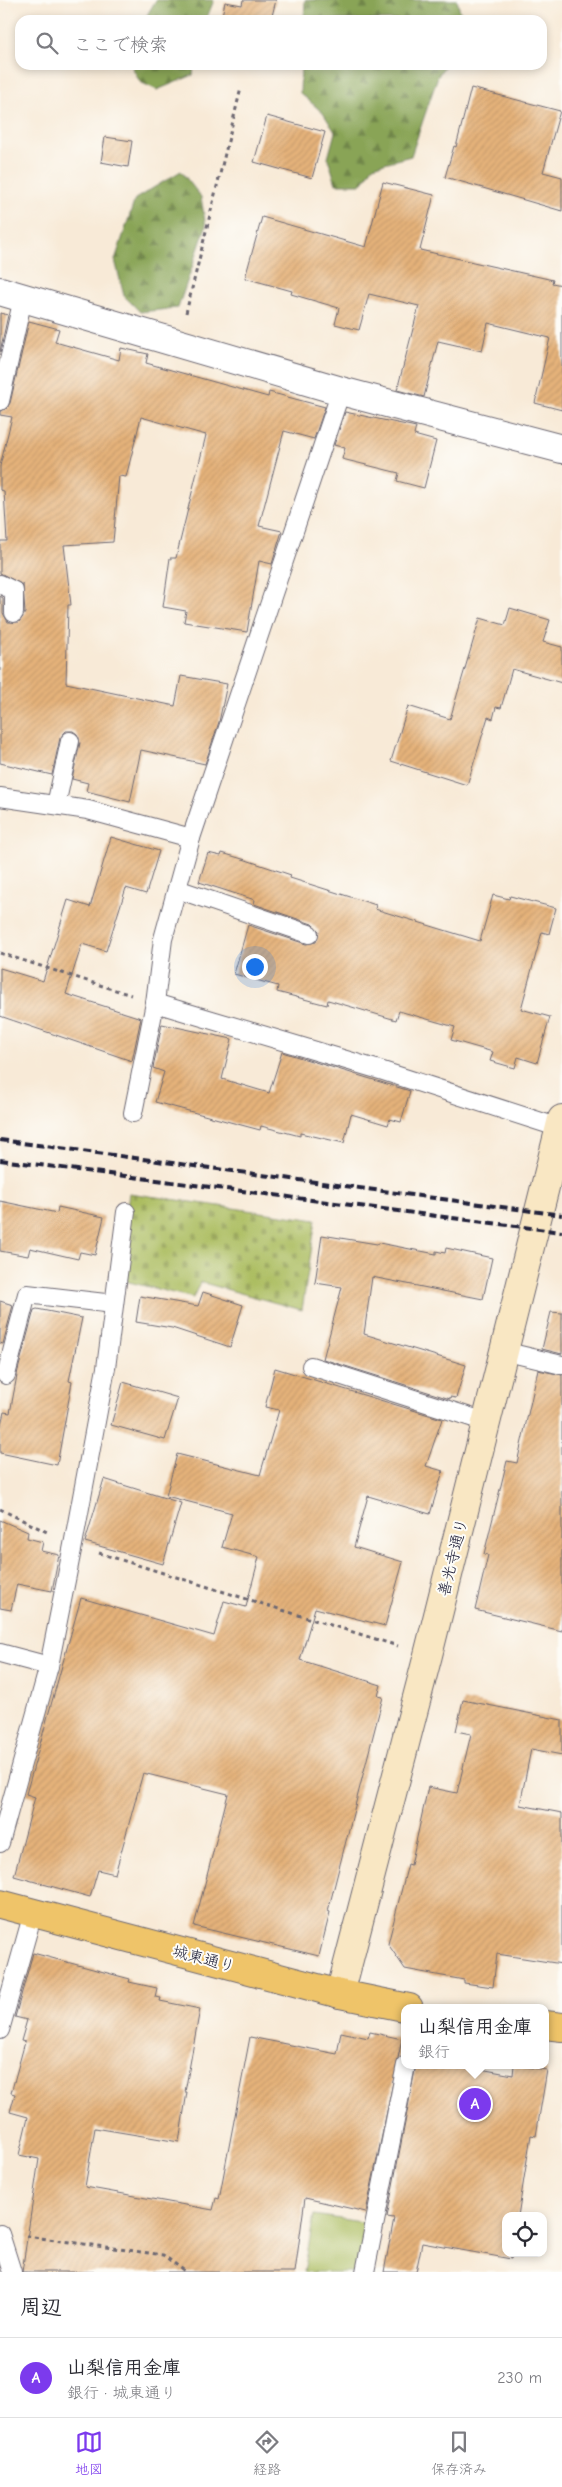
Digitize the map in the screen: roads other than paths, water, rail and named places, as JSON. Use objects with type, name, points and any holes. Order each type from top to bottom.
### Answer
[{"type":"highway","name":"城東通り","points":[[0,1904],[340,1994],[401,2006]]},
{"type":"highway","points":[[549,2025],[562,2027]]},
{"type":"main road","name":"善光寺通り","points":[[340,1994],[428,1655],[561,1123]]},
{"type":"street","points":[[11,295],[341,391],[562,449]]},
{"type":"lane","points":[[0,401],[11,295]]},
{"type":"lane","points":[[133,1113],[155,1003],[163,939],[191,838],[341,391]]},
{"type":"lane","points":[[0,584],[14,592],[14,613]]},
{"type":"lane","points":[[56,805],[70,741]]},
{"type":"lane","points":[[0,798],[88,810],[191,838]]},
{"type":"lane","points":[[177,890],[308,934]]},
{"type":"lane","points":[[155,1003],[561,1123]]},
{"type":"lane","points":[[0,1843],[49,1666],[106,1368],[126,1212]]},
{"type":"lane","points":[[6,1375],[27,1294],[114,1304]]},
{"type":"lane","points":[[503,1351],[562,1365]]},
{"type":"lane","points":[[311,1366],[486,1422]]},
{"type":"lane","points":[[0,1653],[49,1666]]},
{"type":"lane","points":[[0,2030],[33,1913]]},
{"type":"lane","points":[[365,2272],[405,2069]]},
{"type":"lane","points":[[0,2234],[12,2272]]},
{"type":"railway","points":[[0,1140],[562,1215]]},
{"type":"railway","points":[[0,1160],[562,1232]]},
{"type":"place","name":"山梨信用金庫","points":[[475,2104]]}]
